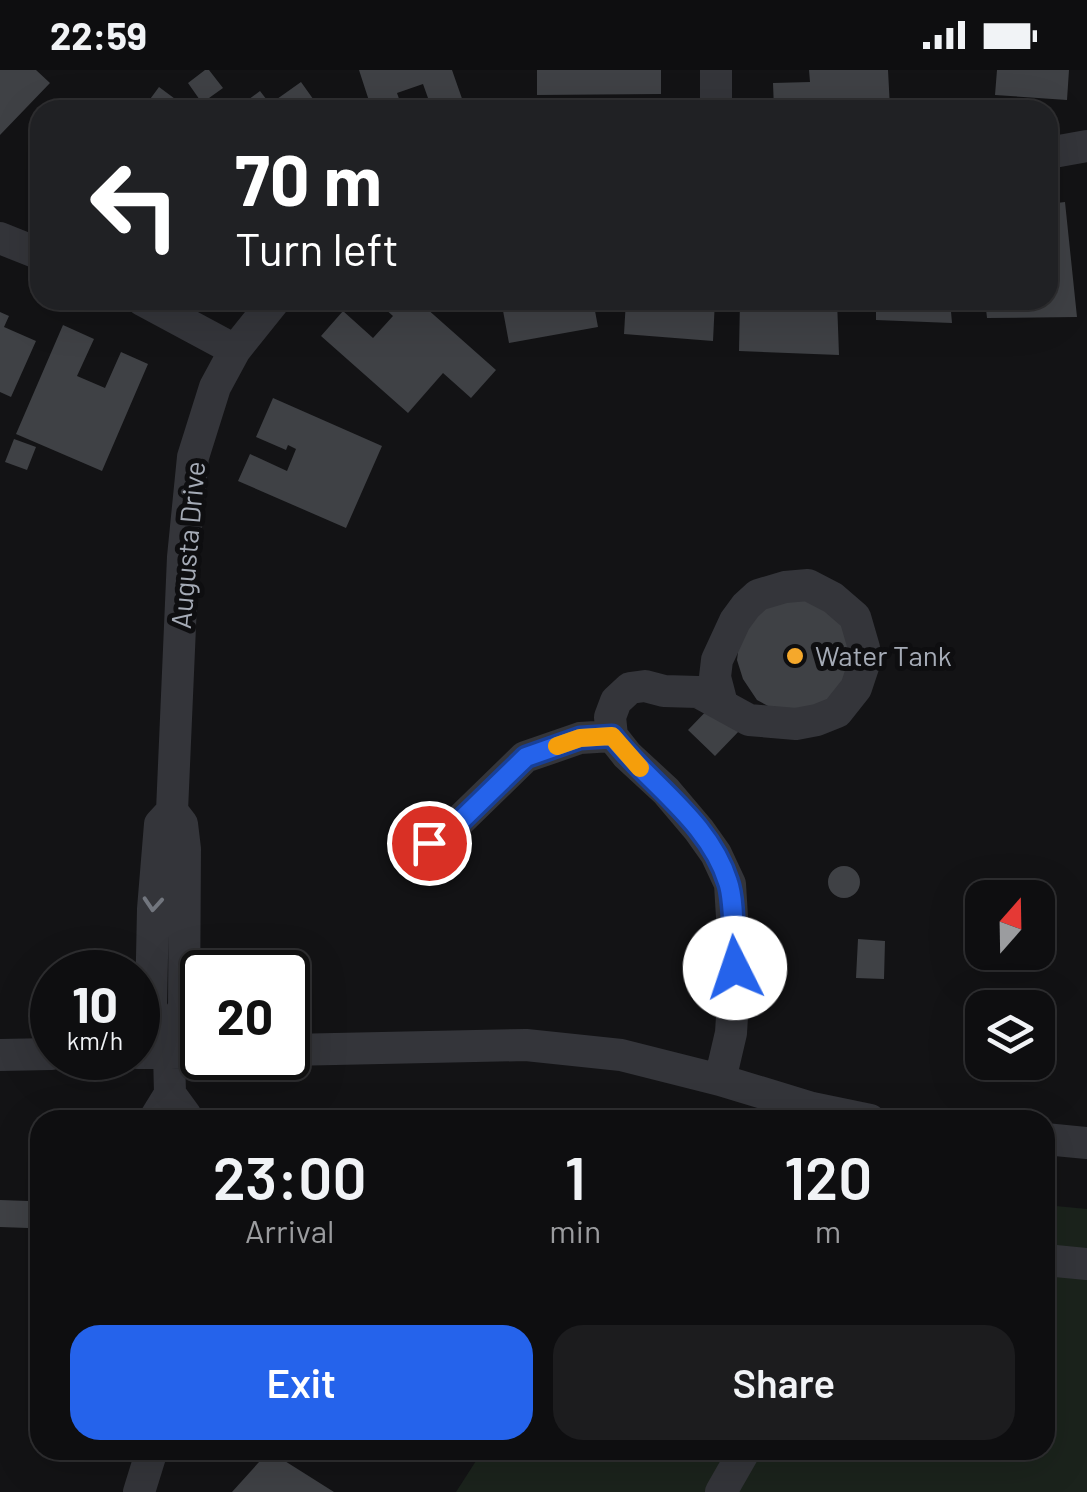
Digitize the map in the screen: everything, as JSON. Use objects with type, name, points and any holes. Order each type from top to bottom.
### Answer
[{"type":"street","points":[[716,70],[716,100]]},
{"type":"street","points":[[1058,150],[1087,146]]},
{"type":"street","points":[[0,238],[30,250]]},
{"type":"street","points":[[161,310],[235,350]]},
{"type":"street","name":"Augusta Drive","points":[[152,950],[160,824],[172,811],[183,557],[193,456],[215,386],[235,350],[267,310]]},
{"type":"street","points":[[720,1080],[731,1034],[735,968],[730,884],[699,830],[612,736],[610,717],[616,701],[630,688],[645,686],[698,692],[749,720],[796,724],[838,712],[849,700],[864,664],[856,618],[832,598],[808,586],[785,587],[758,595],[735,622],[717,660],[715,677],[722,704]]},
{"type":"street","points":[[410,855],[449,832],[526,757],[580,738],[612,736]]},
{"type":"street","points":[[310,1050],[526,1046],[621,1055],[822,1110]]},
{"type":"street","points":[[0,1055],[30,1054]]},
{"type":"street","name":"Augusta Drive","points":[[160,1077],[170,1110]]},
{"type":"street","points":[[1055,1141],[1087,1143]]},
{"type":"street","points":[[1055,1261],[1087,1264]]},
{"type":"street","points":[[138,1492],[149,1460]]},
{"type":"street","points":[[721,1492],[739,1460]]},
{"type":"shaded area","points":[[1055,1206],[1087,1209],[1087,1492],[456,1492],[477,1460],[1055,1460]]},
{"type":"building","points":[[0,70],[36,70],[50,83],[0,135]]},
{"type":"building","points":[[209,70],[223,88],[200,100],[188,83]]},
{"type":"building","points":[[359,70],[452,70],[462,100],[422,100],[428,98],[423,84],[397,93],[399,100],[369,100]]},
{"type":"building","points":[[537,70],[661,70],[661,94],[537,95]]},
{"type":"building","points":[[809,70],[888,70],[890,100],[774,100],[773,83],[810,82]]},
{"type":"building","points":[[997,70],[1069,70],[1067,100],[995,95]]},
{"type":"building","points":[[301,82],[314,100],[276,100]]},
{"type":"building","points":[[159,87],[177,100],[149,100]]},
{"type":"building","points":[[260,91],[267,100],[248,100]]},
{"type":"building","points":[[1065,202],[1077,317],[987,318],[986,310],[1058,310],[1058,203]]},
{"type":"building","points":[[386,310],[428,310],[496,370],[471,398],[443,373],[408,413],[321,336],[343,311],[373,338],[393,316]]},
{"type":"building","points":[[503,310],[595,310],[598,327],[509,343]]},
{"type":"building","points":[[625,310],[715,310],[713,341],[624,334]]},
{"type":"building","points":[[740,310],[837,310],[839,355],[739,351]]},
{"type":"building","points":[[876,310],[951,310],[952,323],[876,320]]},
{"type":"building","points":[[0,312],[9,316],[4,327],[36,341],[11,397],[0,392]]},
{"type":"building","points":[[63,325],[94,339],[77,376],[105,388],[121,352],[148,364],[102,471],[16,434]]},
{"type":"building","points":[[273,398],[382,446],[346,528],[238,481],[250,454],[287,471],[296,449],[288,445],[286,450],[256,437]]},
{"type":"building","points":[[14,439],[36,447],[27,470],[5,462]]},
{"type":"building","name":"Water Tank","points":[[798,595],[839,615],[853,662],[835,695],[810,711],[768,706],[757,700],[743,679],[737,660],[739,644],[757,610]]},
{"type":"building","points":[[714,703],[741,729],[715,756],[688,730]]},
{"type":"building","points":[[844,866],[855,871],[860,882],[855,893],[844,898],[833,893],[828,882],[833,871]]},
{"type":"building","points":[[858,939],[885,941],[884,979],[856,978]]},
{"type":"building","points":[[0,1200],[29,1201],[28,1228],[0,1227]]},
{"type":"building","points":[[261,1460],[283,1460],[334,1492],[232,1492]]},
{"type":"slow traffic","points":[[557,746],[580,738],[612,736],[640,768]]},
{"type":"place","name":"Water Tank","points":[[795,656]]},
{"type":"route","points":[[429,843],[449,832],[526,757],[580,738],[612,736],[627,756],[666,792],[716,854],[730,884],[735,968]]}]
